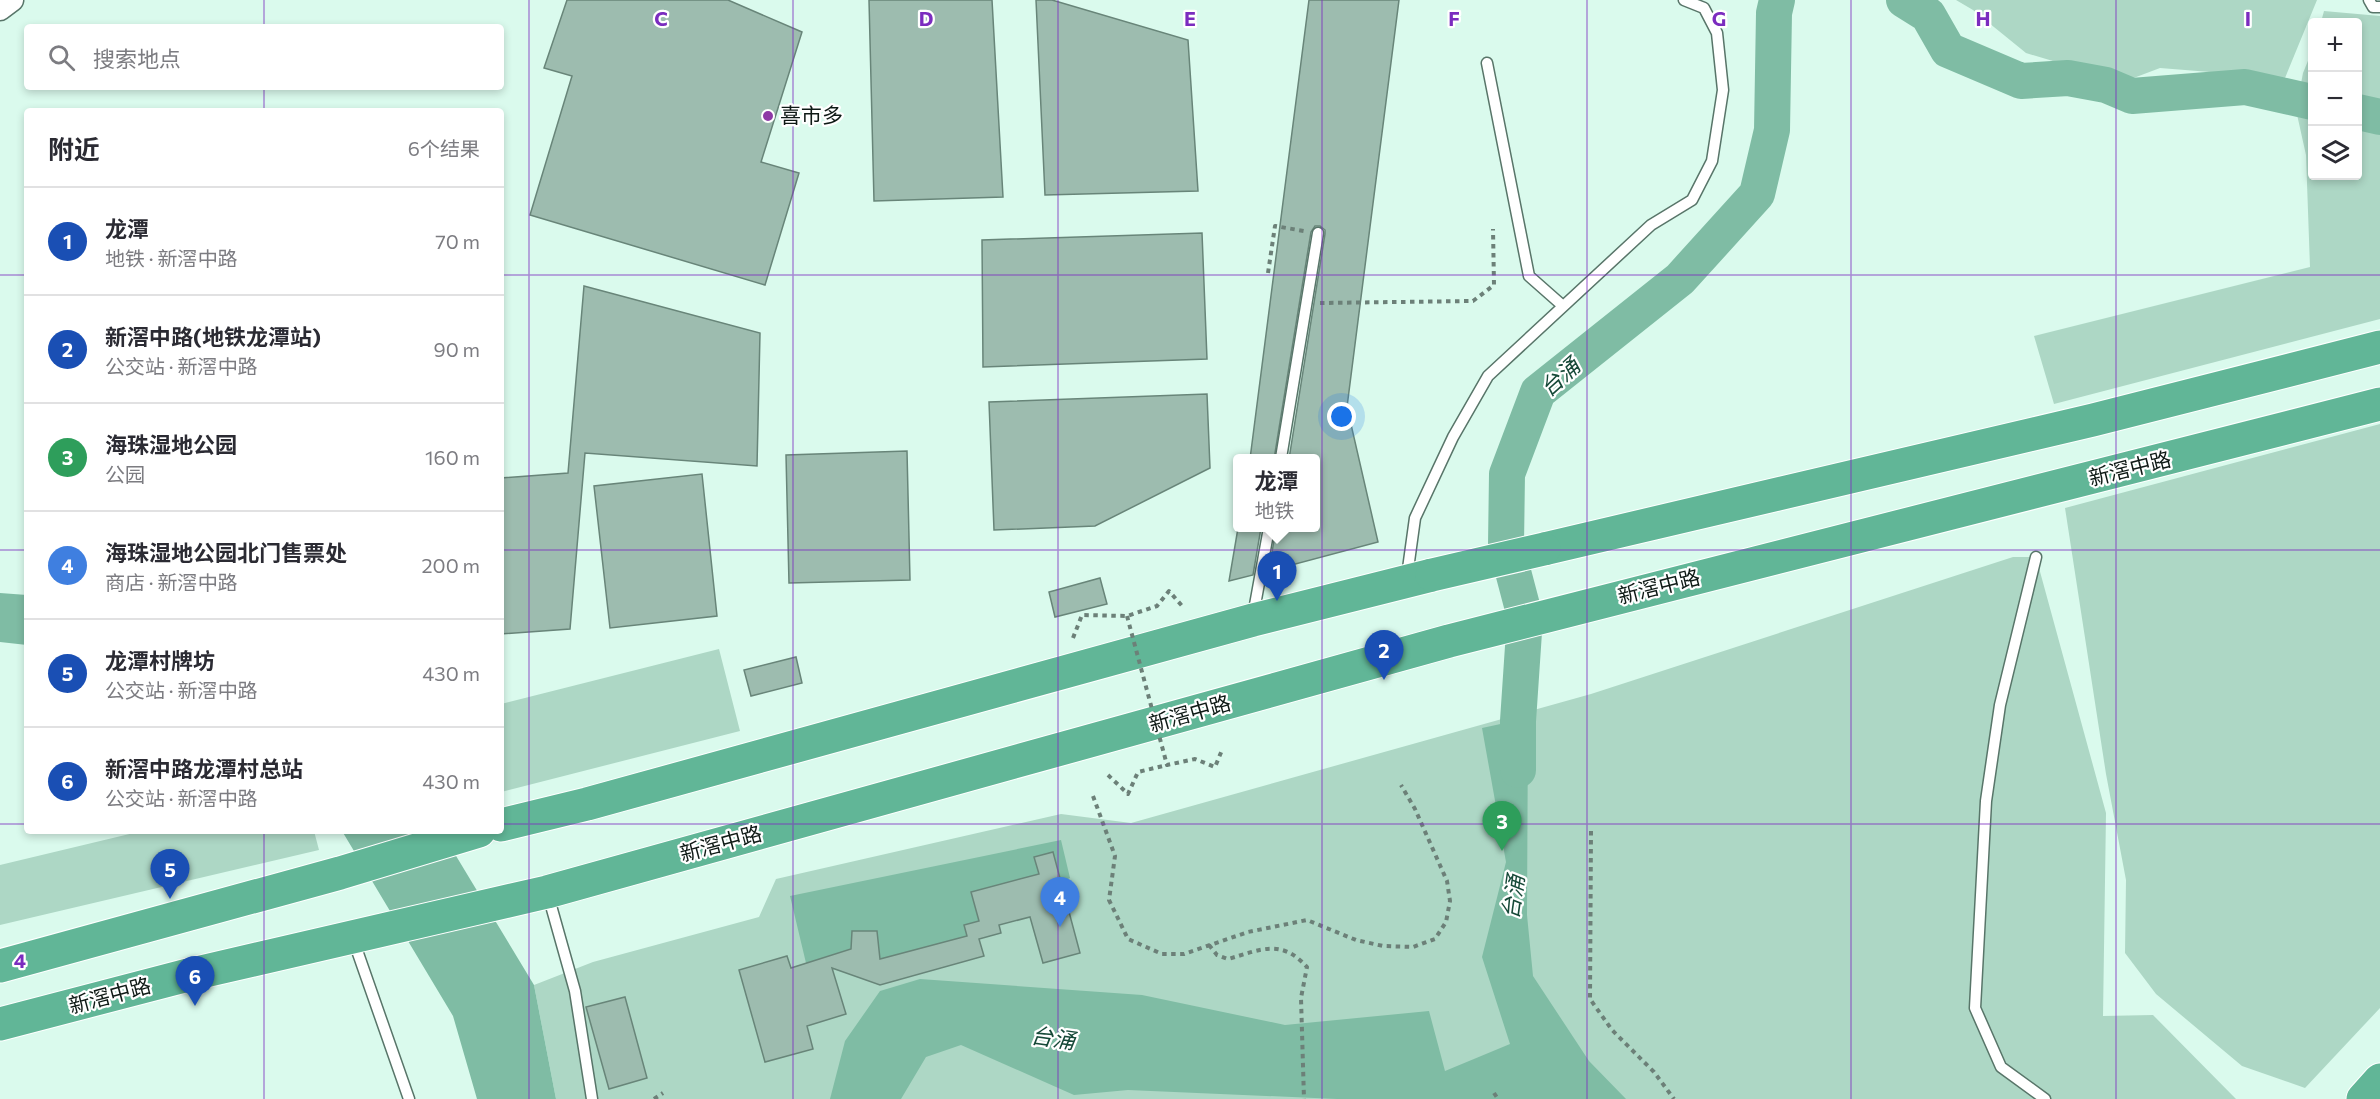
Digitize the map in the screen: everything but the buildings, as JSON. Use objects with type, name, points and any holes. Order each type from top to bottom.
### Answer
[{"type":"highway","points":[[504,824],[587,804],[1253,620],[2093,420],[2380,347]]},
{"type":"highway","name":"新滘中路","points":[[0,1024],[188,975],[547,892],[1449,641],[2380,404]]},
{"type":"highway","points":[[0,966],[340,873],[468,834]]},
{"type":"highway","points":[[2363,1099],[2380,1080]]},
{"type":"street","points":[[0,9],[12,0]]},
{"type":"lane","points":[[1419,579],[1415,518],[1453,436],[1488,376],[1651,225],[1692,200],[1712,161],[1723,90],[1717,33],[1704,8],[1684,0]]},
{"type":"lane","points":[[2369,0],[2373,7],[2380,7]]},
{"type":"lane","points":[[1487,63],[1529,276],[1563,306]]},
{"type":"lane","points":[[1282,454],[1318,233]]},
{"type":"lane","points":[[1253,620],[1268,532]]},
{"type":"lane","points":[[2036,557],[2000,705],[1986,801],[1975,1008],[2001,1067],[2045,1099]]},
{"type":"lane","points":[[547,892],[574,991],[592,1099]]},
{"type":"lane","points":[[364,933],[409,1099]]},
{"type":"path","points":[[1268,273],[1275,226],[1318,233]]},
{"type":"path","points":[[1308,304],[1473,301],[1494,285],[1493,229]]},
{"type":"path","points":[[1073,638],[1082,615],[1127,616],[1157,606],[1169,591],[1183,607]]},
{"type":"path","points":[[1127,616],[1167,765]]},
{"type":"path","points":[[1108,775],[1128,794],[1138,772],[1195,759],[1215,766],[1222,750]]},
{"type":"path","points":[[1094,796],[1115,856],[1109,900],[1128,939],[1162,954],[1184,954],[1248,932],[1307,920],[1356,940],[1383,946],[1413,947],[1436,939],[1446,922],[1450,901],[1447,881],[1415,809],[1401,785]]},
{"type":"path","points":[[1591,831],[1590,999],[1612,1030],[1654,1072],[1674,1099]]},
{"type":"path","points":[[1209,945],[1217,955],[1228,959],[1263,948],[1280,949],[1297,955],[1307,967],[1301,998],[1304,1099]]},
{"type":"path","points":[[654,1099],[663,1093]]},
{"type":"path","points":[[1494,1093],[1498,1099]]},
{"type":"shaded area","points":[[1956,0],[2317,0],[2285,78],[2160,68],[2123,82],[2026,53],[1973,10]]},
{"type":"shaded area","points":[[2324,11],[2380,16],[2380,319],[2054,404],[2034,336],[2310,267],[2306,155],[2296,110],[2303,73],[2308,61],[2308,180],[2362,180],[2362,18],[2322,18]]},
{"type":"shaded area","points":[[2380,424],[2380,1008],[2305,1088],[2242,1066],[2156,994],[2125,953],[2126,880],[2106,774],[2065,508]]},
{"type":"shaded area","points":[[2013,557],[2036,557],[2106,813],[2103,1016],[2153,1015],[2236,1099],[556,1099],[534,985],[593,962],[759,917],[776,879],[1061,814],[1131,823],[1591,694]]},
{"type":"shaded area","points":[[719,649],[740,731],[504,791],[504,703]]},
{"type":"shaded area","points":[[129,834],[315,834],[319,850],[0,925],[0,865]]},
{"type":"water","points":[[0,593],[24,595],[24,645],[0,642]]},
{"type":"water","points":[[1528,718],[1527,915],[1533,976],[1589,1061],[1626,1099],[1337,1099],[1128,1090],[1074,1095],[961,1045],[926,1057],[901,1099],[830,1099],[845,1041],[880,991],[920,979],[1142,995],[1285,1025],[1429,1011],[1445,1071],[1510,1044],[1482,957],[1506,862],[1482,728]]},
{"type":"water","points":[[344,834],[443,834],[534,985],[556,1099],[477,1099],[453,1016]]},
{"type":"water","points":[[1061,840],[1070,878],[1030,898],[968,940],[881,968],[846,951],[806,963],[790,896]]},
{"type":"waterway","name":"台涌","points":[[1518,770],[1518,721],[1525,617],[1506,545],[1507,474],[1538,392],[1680,279],[1757,194],[1772,130],[1774,13],[1777,0]]},
{"type":"waterway","points":[[1904,0],[1928,15],[1948,50],[2021,81],[2068,78],[2106,85],[2132,96],[2245,87],[2308,101]]},
{"type":"waterway","points":[[2362,113],[2380,117]]},
{"type":"place","name":"喜市多","points":[[768,116]]},
{"type":"place","name":"龙潭","points":[[1277,601]]},
{"type":"place","name":"新滘中路(地铁龙潭站)","points":[[1384,680]]},
{"type":"place","name":"海珠湿地公园","points":[[1502,851]]},
{"type":"place","name":"龙潭村牌坊","points":[[170,899]]},
{"type":"place","name":"海珠湿地公园北门售票处","points":[[1060,927]]},
{"type":"place","name":"新滘中路龙潭村总站","points":[[195,1006]]}]
